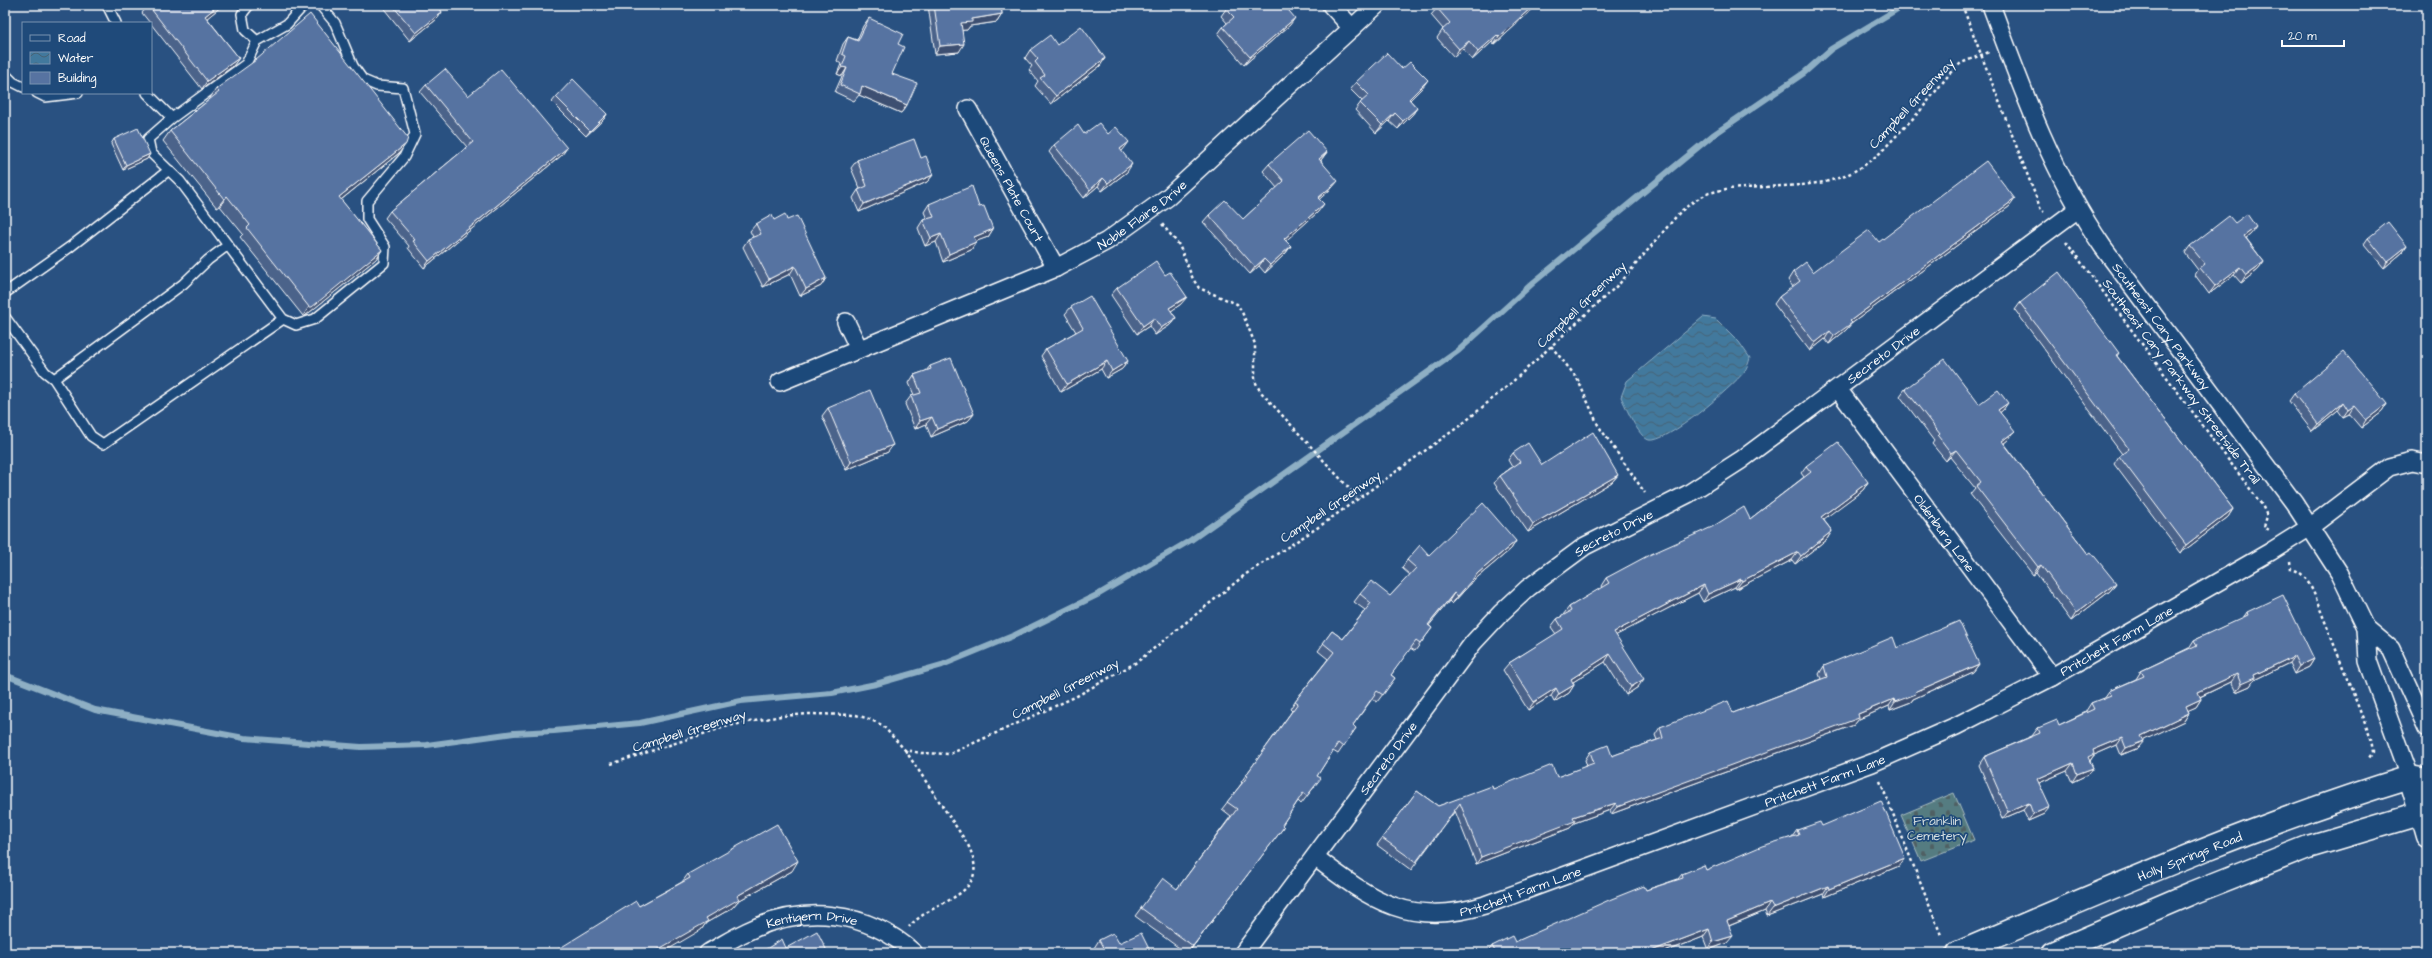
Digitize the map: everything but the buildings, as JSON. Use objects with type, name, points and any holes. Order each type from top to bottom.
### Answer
[{"type":"main road","name":"Southeast Cary Parkway","points":[[2418,779],[2427,836]]},
{"type":"main road","name":"Holly Springs Road","points":[[1958,953],[2076,902],[2273,823],[2418,779]]},
{"type":"main road","points":[[2052,953],[2192,893],[2308,847],[2423,812]]},
{"type":"street","points":[[1331,5],[1352,28]]},
{"type":"street","name":"Noble Flaire Drive","points":[[780,382],[859,348],[1056,268],[1107,241],[1151,210],[1377,5]]},
{"type":"street","name":"Southeast Cary Parkway","points":[[1991,5],[2040,133],[2058,172],[2078,209],[2103,247],[2310,527],[2340,574],[2366,628],[2368,661],[2418,779]]},
{"type":"street","name":"Queens Plate Court","points":[[968,108],[1056,268]]},
{"type":"street","name":"Secreto Drive","points":[[1243,953],[1473,643],[1528,588],[1585,546],[1716,478],[1838,389],[2078,209]]},
{"type":"street","points":[[846,322],[859,348]]},
{"type":"street","name":"Oldenburg Lane","points":[[1838,389],[2052,677]]},
{"type":"street","name":"Pritchett Farm Lane","points":[[1314,857],[1342,878],[1387,904],[1406,911],[1424,914],[1461,913],[1872,763],[1956,726],[2052,677],[2310,527],[2389,467],[2412,461],[2427,464]]},
{"type":"street","name":"Southeast Cary Parkway","points":[[2366,628],[2391,650],[2427,728]]},
{"type":"street","name":"Kentigern Drive","points":[[708,953],[746,932],[775,920],[815,914],[838,916],[876,927],[899,940],[914,953]]},
{"type":"lane","points":[[106,5],[115,22]]},
{"type":"lane","points":[[249,5],[242,14],[245,30],[257,41]]},
{"type":"lane","points":[[304,5],[287,24],[257,41],[246,64],[172,118],[148,139],[151,152],[180,181],[283,320],[296,325],[315,319],[384,263],[385,247],[367,219],[367,201],[404,157],[414,134],[403,88],[377,86],[363,80],[353,66],[335,23],[320,5]]},
{"type":"lane","points":[[5,74],[12,82],[22,87]]},
{"type":"lane","points":[[39,94],[45,97],[70,94]]},
{"type":"lane","points":[[148,94],[172,118]]},
{"type":"lane","points":[[5,293],[70,247],[169,170]]},
{"type":"lane","points":[[54,379],[184,284],[208,260],[228,245]]},
{"type":"lane","points":[[5,317],[41,367],[54,379],[91,436],[103,444],[283,320]]},
{"type":"path","points":[[1962,5],[2040,210],[2046,214]]},
{"type":"path","name":"Campbell Greenway","points":[[611,764],[728,726],[781,716],[809,714],[856,715],[882,725],[905,750],[921,753],[950,754],[1075,698],[1137,662],[1246,574],[1359,499],[1461,425],[1510,384],[1620,283],[1680,212],[1694,201],[1709,193],[1726,189],[1802,185],[1825,182],[1845,176],[1862,167],[1880,153],[1920,112],[1951,72],[1961,63],[1991,51]]},
{"type":"path","points":[[1159,220],[1179,245],[1193,279],[1199,288],[1237,304],[1242,312],[1255,344],[1255,381],[1268,401],[1359,499]]},
{"type":"path","name":"Southeast Cary Parkway Streetside Trail","points":[[2066,241],[2262,505],[2267,516],[2264,527],[2273,532]]},
{"type":"path","points":[[1551,346],[1577,378],[1598,425],[1645,493]]},
{"type":"path","points":[[2290,559],[2291,570],[2298,571],[2303,575],[2316,598],[2371,739],[2372,752],[2369,758]]},
{"type":"path","points":[[905,750],[967,843],[973,855],[976,866],[973,877],[964,890],[912,924],[906,930]]},
{"type":"path","points":[[1880,781],[1942,935]]},
{"type":"green space","name":"Franklin Cemetery","points":[[1954,793],[1974,840],[1921,861],[1901,815]]},
{"type":"water","points":[[1703,317],[1716,319],[1739,342],[1750,358],[1747,367],[1727,390],[1699,413],[1670,433],[1658,439],[1649,440],[1645,438],[1637,428],[1621,397],[1627,381]]},
{"type":"waterway","points":[[5,675],[95,710],[244,738],[361,747],[427,745],[514,733],[640,723],[741,701],[832,693],[876,684],[942,665],[1015,635],[1099,594],[1191,540],[1458,351],[1534,282],[1713,135],[1804,73],[1831,49],[1904,5]]}]
